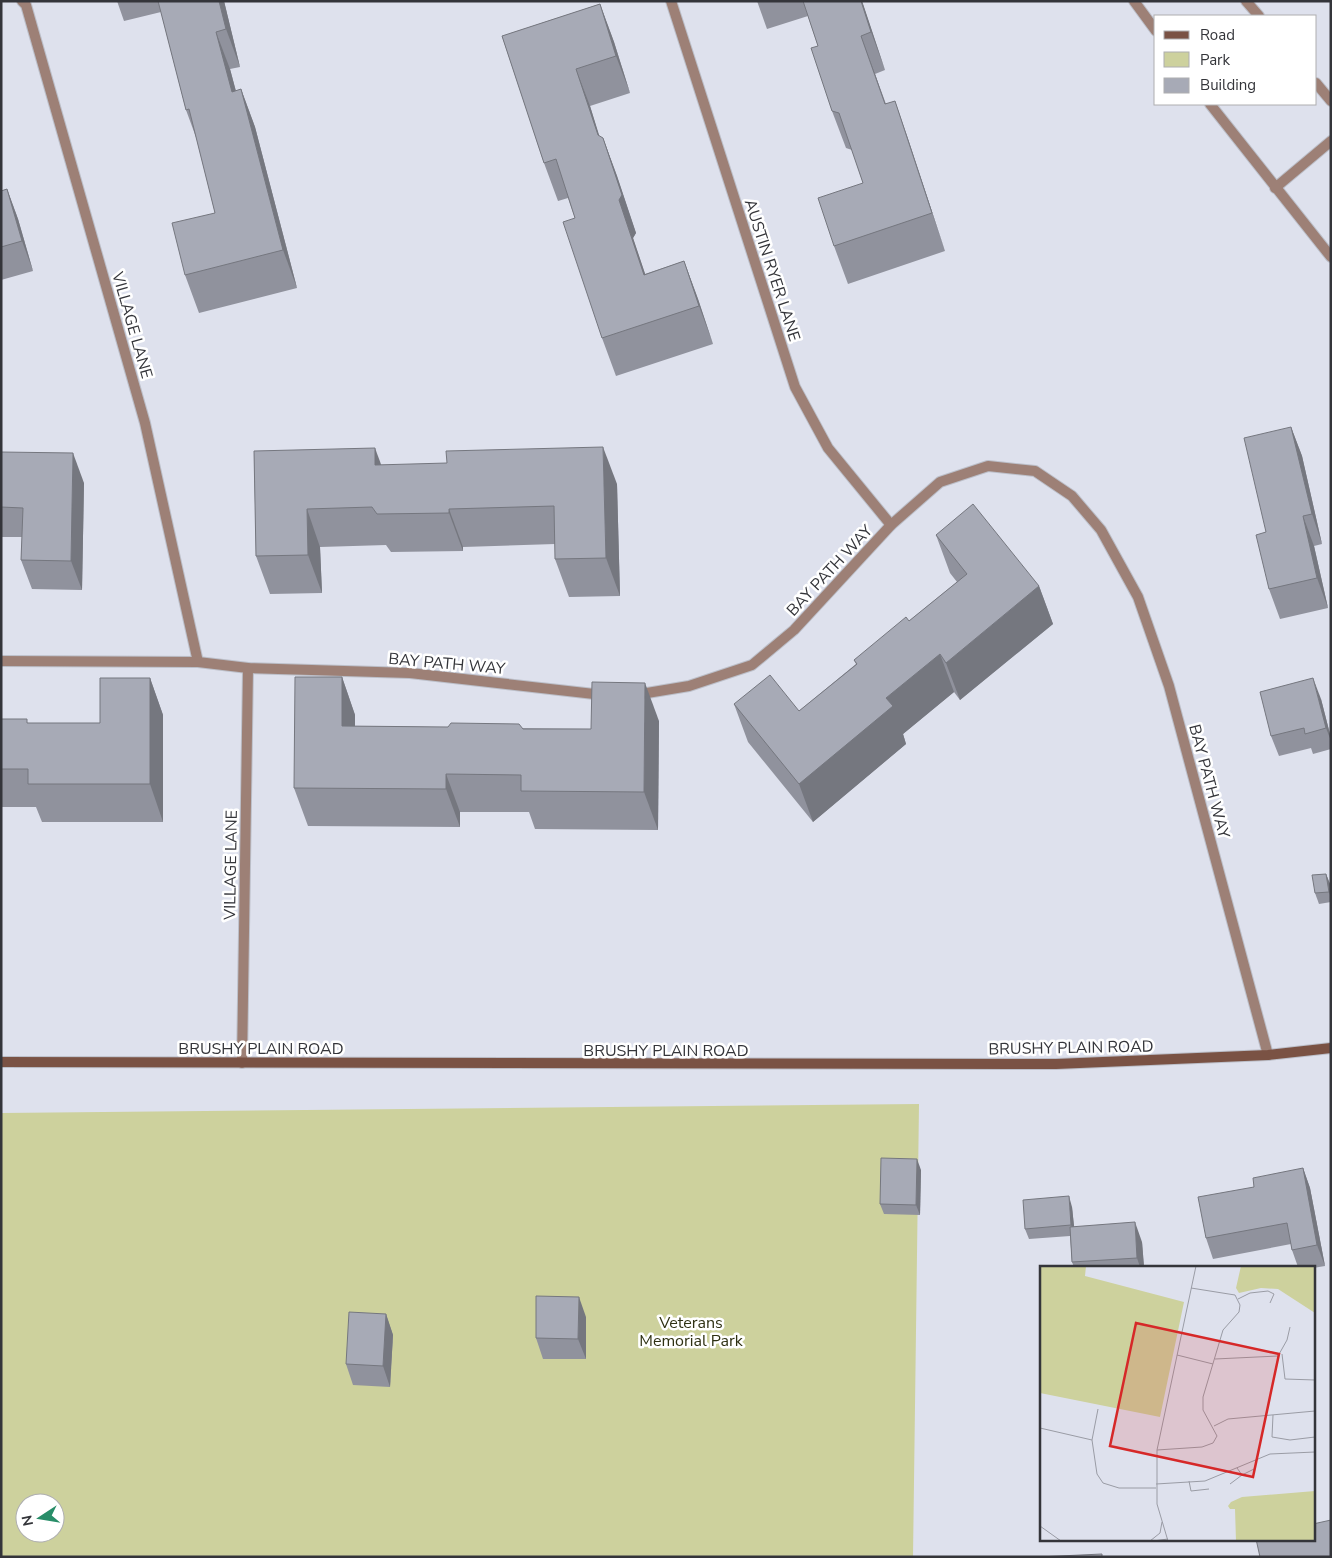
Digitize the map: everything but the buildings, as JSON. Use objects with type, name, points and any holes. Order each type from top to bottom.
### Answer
[{"type":"main road","name":"BRUSHY PLAIN ROAD","points":[[1,1062],[1056,1064],[1268,1055],[1331,1048]]},
{"type":"street","name":"VILLAGE LANE","points":[[22,1],[26,5],[145,423],[198,662]]},
{"type":"street","name":"AUSTIN RYER LANE","points":[[671,1],[795,387],[828,448],[891,525]]},
{"type":"street","points":[[1134,1],[1154,28]]},
{"type":"street","points":[[1246,1],[1258,15]]},
{"type":"street","points":[[1317,84],[1331,101]]},
{"type":"street","points":[[1211,105],[1331,257]]},
{"type":"street","points":[[1275,188],[1331,141]]},
{"type":"street","name":"BAY PATH WAY","points":[[1,661],[198,662],[248,668],[410,673],[615,697],[689,686],[752,665],[794,630],[891,525],[940,482],[988,466],[1035,471],[1072,496],[1101,530],[1138,597],[1169,686],[1268,1055]]},
{"type":"street","name":"VILLAGE LANE","points":[[242,1063],[248,668]]},
{"type":"green space","name":"Veterans Memorial Park","points":[[919,1104],[913,1557],[1,1557],[1,1113]]}]
